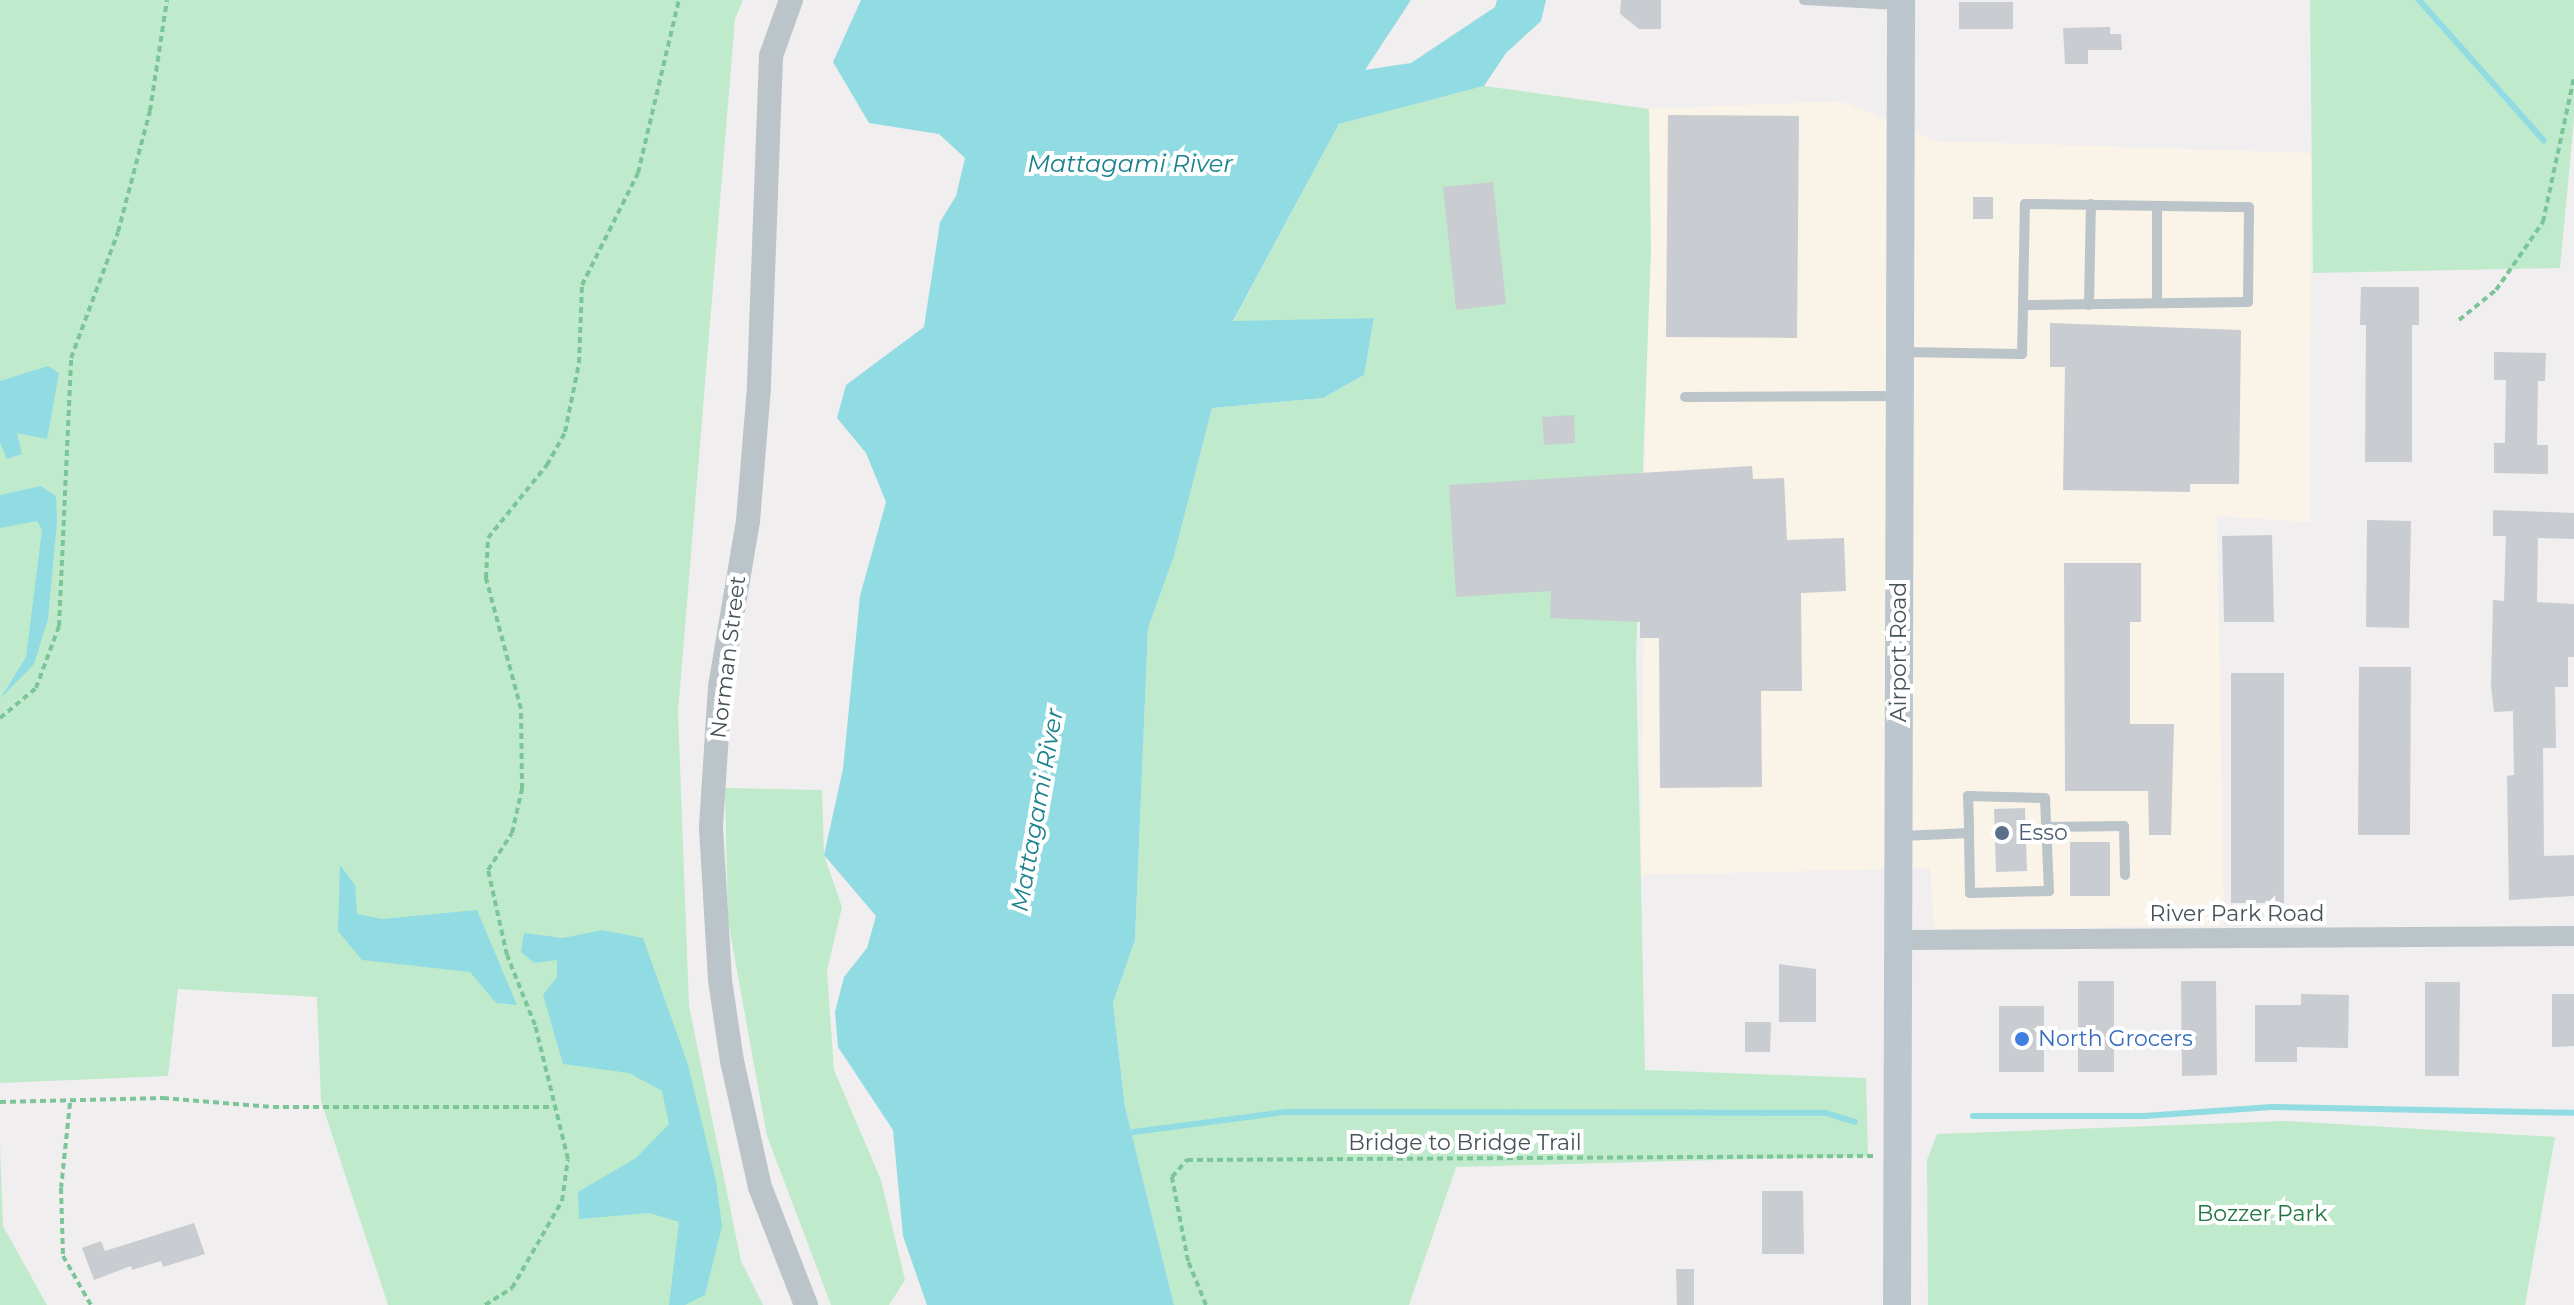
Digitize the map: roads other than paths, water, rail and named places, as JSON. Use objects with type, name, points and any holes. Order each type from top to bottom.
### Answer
[{"type":"main road","name":"Airport Road","points":[[1897,1305],[1901,3]]},
{"type":"street","name":"Norman Street","points":[[791,0],[771,56],[759,387],[748,521],[720,687],[711,828],[720,980],[732,1061],[760,1187],[806,1305]]},
{"type":"street","name":"River Park Road","points":[[1900,940],[2574,936]]},
{"type":"lane","points":[[1804,0],[1901,3]]},
{"type":"lane","points":[[1899,352],[2022,354],[2025,204],[2249,207],[2248,302],[2023,305]]},
{"type":"lane","points":[[2089,305],[2091,204]]},
{"type":"lane","points":[[2157,206],[2157,303]]},
{"type":"lane","points":[[1685,397],[1899,396]]},
{"type":"lane","points":[[1968,796],[2045,798],[2049,891],[1970,893],[1969,833],[1968,796]]},
{"type":"lane","points":[[2046,827],[2124,826],[2125,875]]},
{"type":"lane","points":[[1900,836],[1969,833]]},
{"type":"water","name":"Mattagami River","points":[[861,0],[1411,0],[1365,70],[1411,63],[1495,7],[1497,0],[1546,0],[1541,21],[1506,53],[1484,86],[1339,124],[1233,321],[1374,318],[1364,375],[1323,398],[1212,408],[1174,556],[1148,628],[1135,940],[1113,1003],[1125,1107],[1174,1305],[927,1305],[903,1236],[893,1130],[838,1047],[835,1012],[844,977],[867,948],[876,916],[824,855],[843,769],[860,596],[886,502],[866,453],[837,418],[846,385],[924,327],[940,222],[956,196],[965,158],[939,134],[869,123],[833,62]]},
{"type":"water","points":[[48,366],[59,373],[47,439],[17,433],[22,454],[7,459],[0,443],[0,381]]},
{"type":"water","points":[[41,486],[56,496],[57,520],[48,619],[34,664],[0,699],[26,657],[42,530],[37,521],[0,528],[0,495]]},
{"type":"water","points":[[340,865],[355,885],[357,914],[382,919],[477,910],[517,1005],[496,1003],[470,972],[362,960],[338,931]]},
{"type":"water","points":[[602,930],[643,938],[688,1065],[716,1181],[722,1226],[705,1295],[685,1305],[669,1305],[679,1222],[649,1213],[579,1219],[578,1192],[636,1158],[669,1124],[662,1091],[629,1073],[563,1064],[543,995],[557,977],[557,960],[534,963],[521,952],[524,933],[563,938]]},
{"type":"waterway","points":[[2419,0],[2544,141]]},
{"type":"waterway","points":[[1973,1116],[2144,1116],[2272,1107],[2574,1113]]},
{"type":"waterway","points":[[1126,1133],[1285,1112],[1826,1113],[1855,1122]]},
{"type":"place","name":"Esso","points":[[2002,833]]},
{"type":"place","name":"North Grocers","points":[[2022,1039]]},
{"type":"park label","name":"Bozzer Park","points":[[2262,1214]]}]
